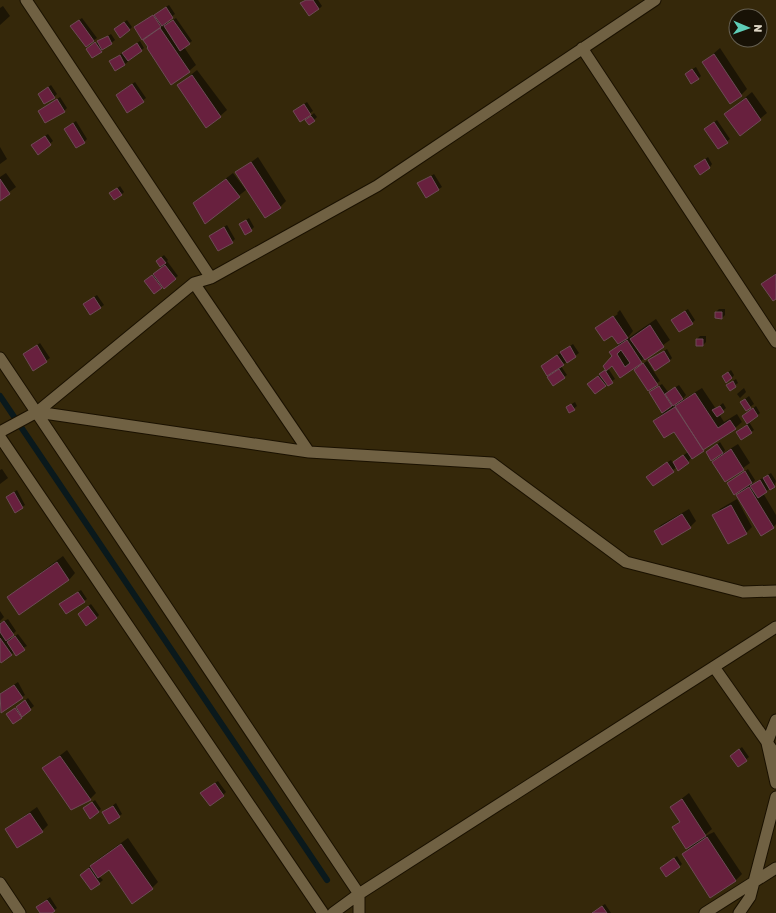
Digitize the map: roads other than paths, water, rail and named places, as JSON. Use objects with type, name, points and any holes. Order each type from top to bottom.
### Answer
[{"type":"street","points":[[26,0],[211,278]]},
{"type":"street","points":[[323,913],[2,433],[33,415],[194,283],[211,278],[377,186],[655,0]]},
{"type":"street","points":[[582,48],[776,342]]},
{"type":"street","points":[[194,283],[310,452]]},
{"type":"street","points":[[0,358],[33,415],[359,894],[359,913]]},
{"type":"street","points":[[33,415],[310,452],[492,464],[626,562],[743,592],[776,591]]},
{"type":"street","points":[[333,913],[359,894],[776,627]]},
{"type":"street","points":[[714,667],[776,755]]},
{"type":"street","points":[[776,720],[767,743],[776,783]]},
{"type":"street","points":[[739,913],[750,897],[776,797]]},
{"type":"street","points":[[705,913],[776,868]]},
{"type":"street","points":[[0,883],[20,913]]},
{"type":"waterway","points":[[0,396],[327,880]]}]
